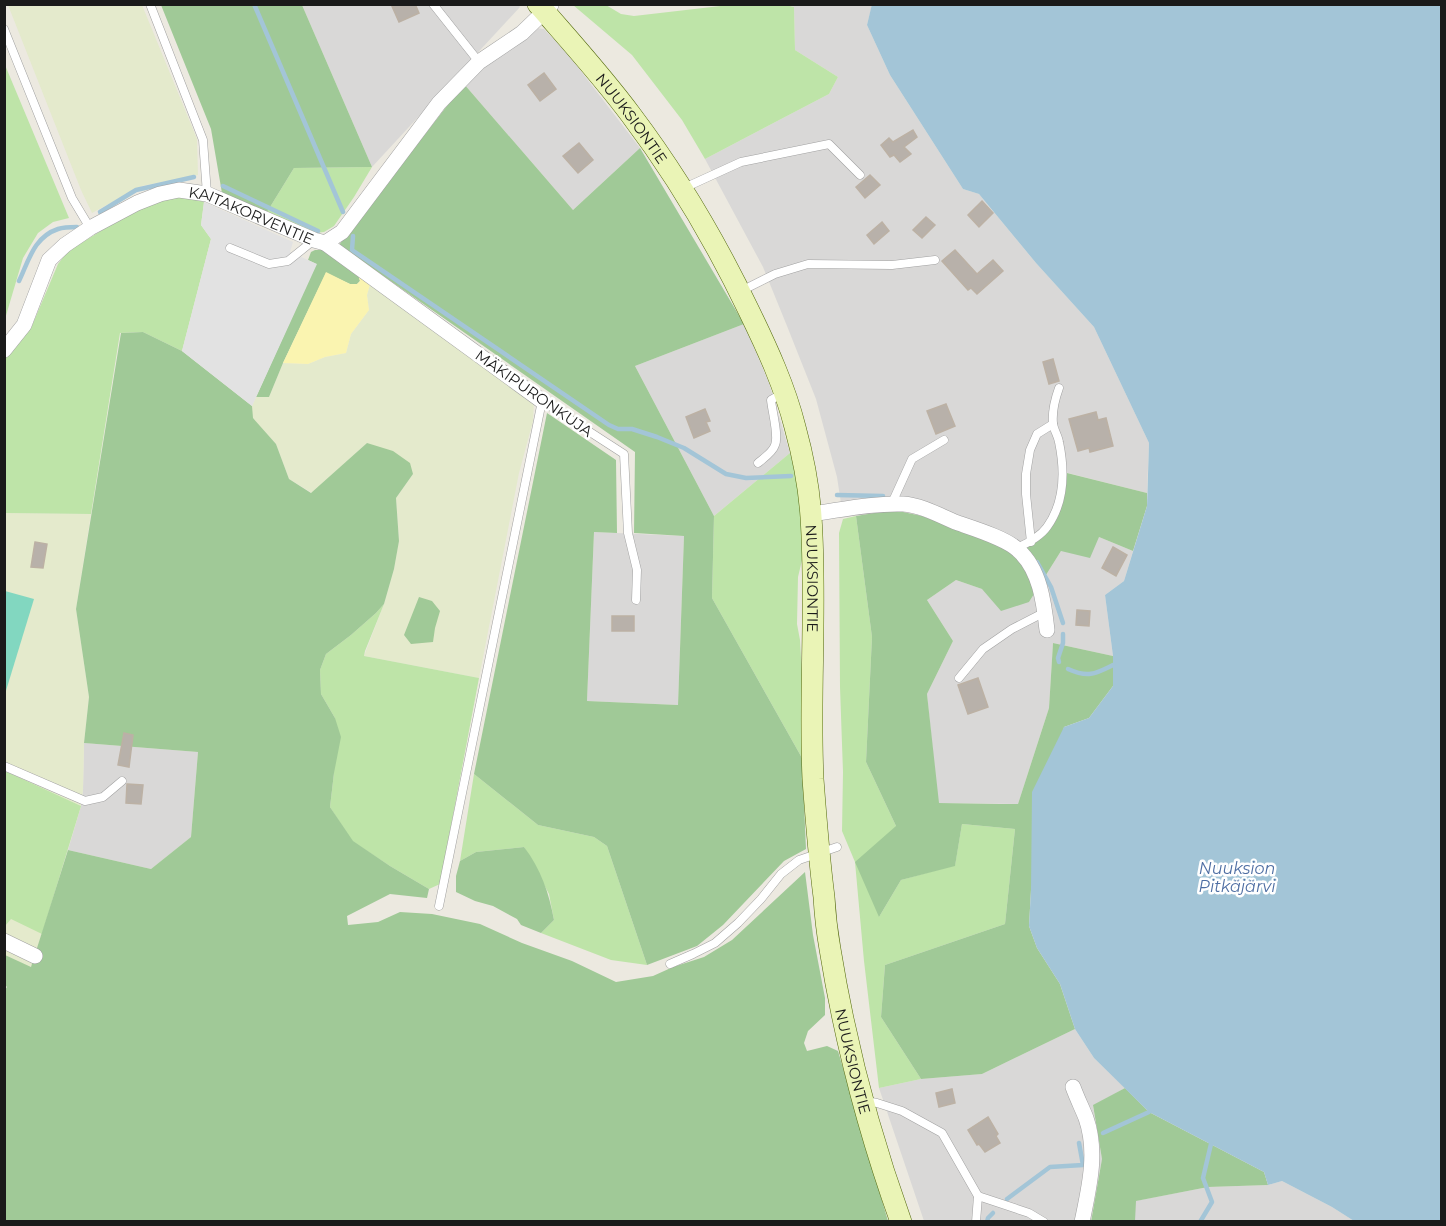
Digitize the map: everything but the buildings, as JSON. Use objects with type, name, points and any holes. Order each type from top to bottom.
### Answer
[{"type":"street","name":"KAITAKORVENTIE","points":[[4,350],[24,325],[49,260],[65,245],[90,228],[137,203],[160,194],[179,190],[207,194],[320,241],[342,231],[438,103],[479,62],[522,33],[545,7]]},
{"type":"street","name":"NUUKSIONTIE","points":[[545,7],[630,113],[683,188],[765,343],[795,426],[811,514],[813,776],[828,850],[829,947],[862,1101],[883,1172],[901,1221]]},
{"type":"street","name":"MÄKIPURONKUJA","points":[[320,241],[542,401]]},
{"type":"street","points":[[811,514],[905,504],[1024,545],[1038,584],[1047,630]]},
{"type":"street","points":[[4,941],[35,956]]},
{"type":"street","points":[[1072,1087],[1086,1119],[1091,1146],[1090,1178],[1082,1221]]},
{"type":"lane","points":[[150,4],[203,140],[207,194]]},
{"type":"lane","points":[[433,4],[479,62]]},
{"type":"lane","points":[[4,29],[72,198],[90,228]]},
{"type":"lane","points":[[683,188],[741,162],[829,144],[860,175]]},
{"type":"lane","points":[[230,248],[269,264],[288,261],[320,241]]},
{"type":"lane","points":[[740,292],[776,274],[808,264],[892,265],[935,260]]},
{"type":"lane","points":[[1024,545],[1047,528],[1060,503],[1064,472],[1059,442],[1053,424],[1055,397],[1059,388]]},
{"type":"lane","points":[[758,463],[776,445],[776,427],[771,400],[784,392]]},
{"type":"lane","points":[[439,906],[542,401]]},
{"type":"lane","name":"MÄKIPURONKUJA","points":[[542,401],[624,454],[628,533],[637,570],[636,600]]},
{"type":"lane","points":[[1024,545],[1026,474],[1030,450],[1037,434],[1053,424]]},
{"type":"lane","points":[[891,505],[912,459],[944,440]]},
{"type":"lane","points":[[959,678],[983,649],[1012,629],[1045,612]]},
{"type":"lane","points":[[4,766],[84,801],[103,797],[122,781]]},
{"type":"lane","points":[[670,964],[715,943],[761,899],[781,874],[799,860],[828,850]]},
{"type":"lane","points":[[862,1101],[902,1111],[942,1133],[978,1196],[976,1221]]},
{"type":"lane","points":[[978,1196],[1029,1213],[1044,1221]]},
{"type":"shaded area","points":[[518,4],[520,7],[372,167],[302,5]]},
{"type":"shaded area","points":[[788,5],[872,5],[867,25],[890,75],[963,189],[979,194],[1036,263],[1094,327],[1149,443],[1147,493],[1064,472],[1060,503],[1047,528],[1026,544],[925,504],[841,503],[837,477],[816,399],[763,267],[705,159],[829,94],[838,77],[795,50],[794,7]]},
{"type":"shaded area","points":[[535,28],[544,29],[567,53],[640,148],[573,210],[464,84]]},
{"type":"shaded area","points":[[204,202],[293,242],[290,252],[317,264],[252,406],[182,351],[211,239],[201,225]]},
{"type":"shaded area","points":[[744,324],[769,383],[790,453],[714,516],[635,366]]},
{"type":"shaded area","points":[[594,532],[684,536],[678,705],[587,701]]},
{"type":"shaded area","points":[[1099,537],[1133,551],[1124,581],[1105,595],[1113,656],[1053,643],[1049,708],[1018,804],[938,803],[927,694],[953,641],[927,600],[956,580],[1029,602],[1061,551]]},
{"type":"shaded area","points":[[84,743],[198,752],[191,837],[151,869],[68,850],[81,806]]},
{"type":"shaded area","points":[[1075,1029],[1094,1058],[1125,1088],[1093,1106],[1102,1159],[1091,1221],[924,1221],[879,1088],[921,1079],[982,1074]]},
{"type":"shaded area","points":[[1282,1181],[1354,1221],[1135,1222],[1135,1201],[1208,1187],[1268,1185]]},
{"type":"green space","points":[[782,4],[794,7],[795,50],[838,77],[829,94],[705,159],[682,120],[632,55],[573,5],[606,5],[621,14],[634,16],[729,5]]},
{"type":"green space","points":[[8,5],[142,5],[197,139],[198,175],[142,186],[92,213]]},
{"type":"green space","points":[[161,5],[302,5],[372,167],[294,168],[267,212],[222,193],[211,129]]},
{"type":"green space","points":[[5,65],[69,218],[53,222],[38,233],[23,258],[5,319]]},
{"type":"green space","points":[[464,84],[573,210],[640,148],[744,324],[635,366],[714,516],[712,598],[802,758],[806,849],[784,861],[723,925],[697,946],[647,965],[607,846],[594,837],[538,825],[474,774],[547,413],[616,460],[617,533],[594,532],[587,701],[678,705],[684,536],[634,533],[635,452],[339,245]]},
{"type":"green space","points":[[372,167],[334,226],[324,232],[315,233],[267,212],[294,168]]},
{"type":"green space","points":[[189,197],[204,202],[201,225],[211,239],[182,351],[143,332],[120,333],[91,514],[5,513],[5,359],[31,328],[58,264],[68,251],[132,212],[158,201]]},
{"type":"green space","points":[[323,250],[357,271],[360,281],[357,284],[350,284],[326,273],[269,397],[256,397],[316,264],[308,260],[311,252]]},
{"type":"green space","points":[[371,281],[534,402],[533,421],[519,473],[479,678],[364,656],[384,604],[394,569],[399,540],[396,498],[413,474],[367,443],[312,493],[289,479],[276,444],[252,418],[252,406],[256,397],[269,397],[283,363],[308,364],[325,357],[346,353],[351,334],[369,310],[367,295]]},
{"type":"green space","points":[[143,332],[182,351],[252,406],[253,418],[276,444],[289,479],[311,493],[367,443],[393,451],[410,463],[413,474],[396,498],[399,541],[384,604],[351,635],[326,654],[320,670],[321,694],[335,718],[341,737],[330,807],[353,841],[429,889],[427,898],[390,894],[347,916],[348,925],[378,922],[400,912],[432,914],[480,924],[522,943],[572,961],[616,982],[653,976],[704,957],[732,940],[805,872],[813,935],[825,998],[825,1015],[808,1031],[804,1043],[807,1051],[827,1046],[838,1051],[888,1221],[5,1221],[4,991],[7,987],[5,985],[5,955],[31,967],[68,850],[151,869],[191,837],[198,752],[84,743],[89,697],[76,609],[121,333]]},
{"type":"green space","points":[[790,453],[799,490],[803,556],[798,577],[797,624],[802,675],[802,758],[712,598],[714,516]]},
{"type":"green space","points":[[1063,472],[1147,493],[1147,506],[1133,551],[1099,537],[1090,558],[1061,551],[1029,602],[1001,611],[982,589],[956,580],[927,600],[953,641],[927,694],[939,803],[1018,804],[1049,708],[1053,643],[1113,656],[1113,686],[1089,718],[1064,727],[1031,890],[1029,926],[1037,948],[1060,984],[1075,1029],[982,1074],[921,1079],[881,1017],[885,965],[1005,924],[1015,829],[962,824],[955,866],[901,880],[879,917],[855,862],[896,826],[866,762],[872,637],[856,516],[880,512],[903,512],[922,516],[993,543],[1015,555],[1047,528],[1060,503]]},
{"type":"green space","points":[[4,513],[91,514],[76,609],[89,697],[81,806],[31,968],[5,955]]},
{"type":"green space","points":[[856,516],[872,637],[866,762],[896,826],[879,917],[901,880],[955,865],[962,824],[1015,829],[1005,924],[885,965],[881,1017],[921,1079],[879,1088],[855,862],[842,831],[839,533],[843,519]]},
{"type":"green space","points":[[4,591],[34,599],[5,694]]},
{"type":"green space","points":[[419,597],[432,601],[440,611],[433,642],[411,644],[404,635]]},
{"type":"green space","points":[[384,604],[364,656],[479,678],[440,884],[429,889],[352,841],[330,807],[334,773],[335,718],[321,694],[320,670],[326,654],[351,635]]},
{"type":"green space","points":[[5,771],[81,806],[42,934],[11,919],[5,926]]},
{"type":"green space","points":[[474,774],[538,825],[594,837],[607,846],[647,965],[611,960],[541,933],[554,920],[549,894],[524,847],[476,852],[460,861]]},
{"type":"green space","points":[[524,847],[544,882],[554,920],[541,933],[521,925],[517,919],[493,906],[456,892],[456,876],[460,861],[476,852]]},
{"type":"green space","points":[[1125,1088],[1149,1112],[1264,1172],[1268,1185],[1208,1187],[1136,1201],[1135,1221],[1091,1222],[1102,1159],[1093,1105]]},
{"type":"sand","points":[[357,271],[371,281],[367,295],[369,310],[351,334],[346,353],[325,357],[308,364],[283,363],[326,272],[350,284],[357,284],[360,281]]},
{"type":"water","name":"Nuuksion Pitkäjärvi","points":[[872,4],[1441,5],[1441,1221],[1354,1221],[1282,1181],[1268,1185],[1264,1172],[1149,1112],[1094,1058],[1075,1029],[1060,984],[1037,948],[1029,926],[1032,792],[1064,727],[1089,718],[1113,686],[1113,656],[1105,595],[1124,581],[1147,506],[1149,443],[1094,327],[1036,263],[979,194],[963,189],[890,75],[867,25]]},
{"type":"waterway","points":[[254,4],[343,212]]},
{"type":"waterway","points":[[100,212],[136,190],[194,177]]},
{"type":"waterway","points":[[223,186],[318,231]]},
{"type":"waterway","points":[[19,281],[33,250],[43,238],[58,229],[77,227]]},
{"type":"waterway","points":[[353,236],[352,250],[609,425],[618,429],[632,429],[684,448],[726,474],[746,478],[791,476]]},
{"type":"waterway","points":[[837,495],[883,496]]},
{"type":"waterway","points":[[1037,562],[1051,587],[1063,623]]},
{"type":"waterway","points":[[1059,662],[1063,634]]},
{"type":"waterway","points":[[1068,669],[1091,674],[1113,665]]},
{"type":"waterway","points":[[1103,1133],[1149,1112]]},
{"type":"waterway","points":[[1007,1199],[1050,1167],[1083,1165],[1079,1143]]},
{"type":"waterway","points":[[1200,1222],[1212,1202],[1203,1178],[1211,1144]]},
{"type":"waterway","points":[[987,1222],[993,1213]]}]
